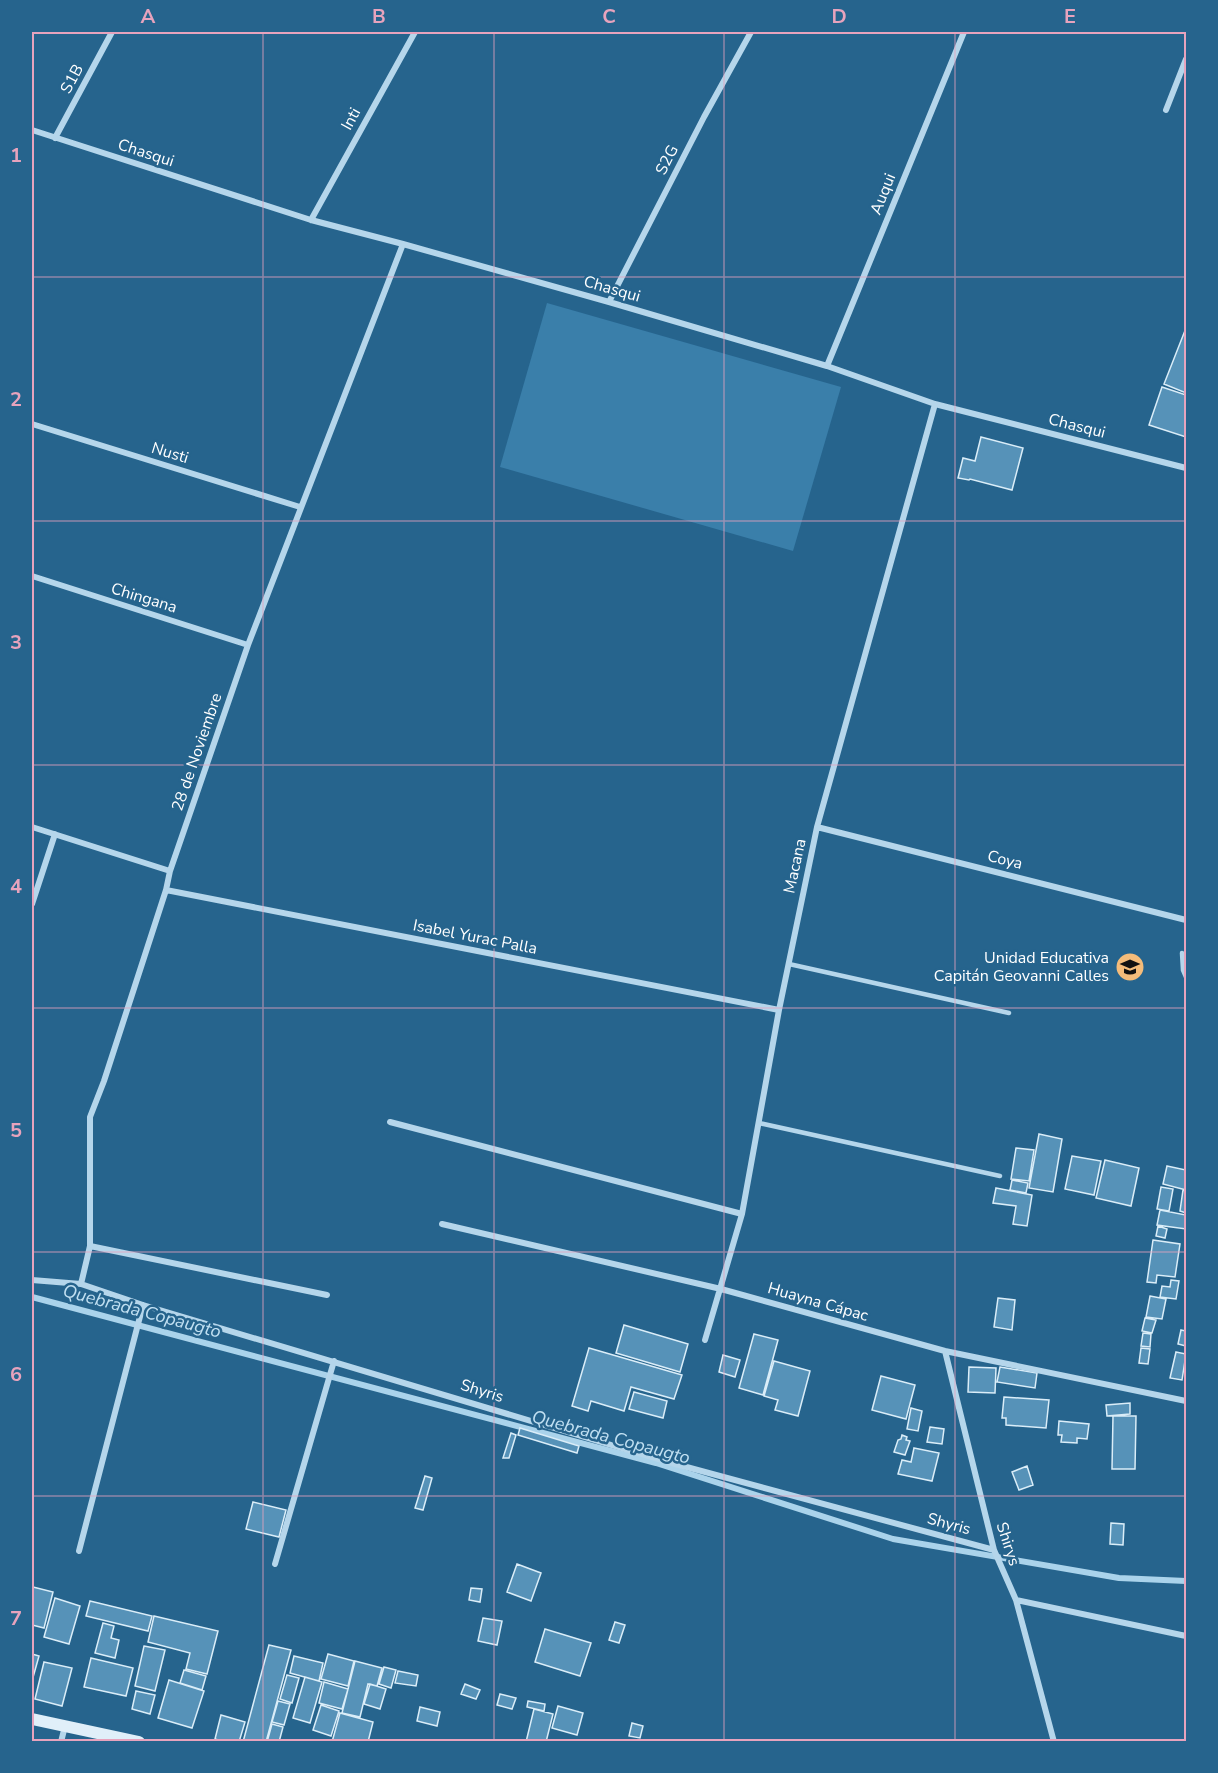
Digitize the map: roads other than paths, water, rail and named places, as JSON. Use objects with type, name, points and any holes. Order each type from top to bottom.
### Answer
[{"type":"street","name":"S1B","points":[[55,138],[112,32]]},
{"type":"street","name":"Inti","points":[[311,220],[416,32]]},
{"type":"street","name":"S2G","points":[[609,302],[699,127],[751,32]]},
{"type":"street","name":"Auqui","points":[[827,366],[963,32]]},
{"type":"street","points":[[1166,110],[1186,59]]},
{"type":"street","name":"Chasqui","points":[[32,130],[311,220],[609,302],[827,366],[935,404],[1186,468]]},
{"type":"street","name":"28 de Noviembre","points":[[81,1284],[90,1246],[90,1117],[104,1081],[166,890],[170,871],[248,645],[403,244]]},
{"type":"street","name":"Macana","points":[[705,1340],[742,1214],[779,1010],[817,827],[935,404]]},
{"type":"street","name":"Nusti","points":[[32,424],[300,507]]},
{"type":"street","name":"Chingana","points":[[32,576],[248,645]]},
{"type":"street","points":[[32,827],[170,871]]},
{"type":"street","name":"Coya","points":[[817,827],[1186,920]]},
{"type":"street","points":[[32,904],[55,834]]},
{"type":"street","name":"Isabel Yurac Palla","points":[[166,890],[779,1010]]},
{"type":"street","points":[[390,1122],[742,1214]]},
{"type":"street","name":"Huayna Cápac","points":[[442,1224],[721,1289],[945,1351],[1186,1401]]},
{"type":"street","points":[[90,1246],[327,1295]]},
{"type":"street","name":"Shyris","points":[[32,1280],[81,1284],[142,1305],[668,1462],[994,1550]]},
{"type":"street","points":[[79,1551],[142,1305]]},
{"type":"street","name":"Shirys","points":[[945,1351],[994,1550],[1016,1600],[1054,1742]]},
{"type":"street","points":[[275,1564],[334,1361]]},
{"type":"street","points":[[1016,1600],[1186,1636]]},
{"type":"street","points":[[32,1719],[139,1742]]},
{"type":"street","points":[[61,1742],[65,1725]]},
{"type":"lane","points":[[1182,953],[1183,970],[1186,977]]},
{"type":"lane","points":[[789,964],[1009,1013]]},
{"type":"lane","points":[[759,1123],[1000,1176]]},
{"type":"waterway","name":"Quebrada Copaugto","points":[[32,1297],[656,1463],[893,1539],[1119,1578],[1186,1581]]},
{"type":"place","name":"Unidad Educativa Capitán Geovanni Calles","points":[[1130,967]]}]
